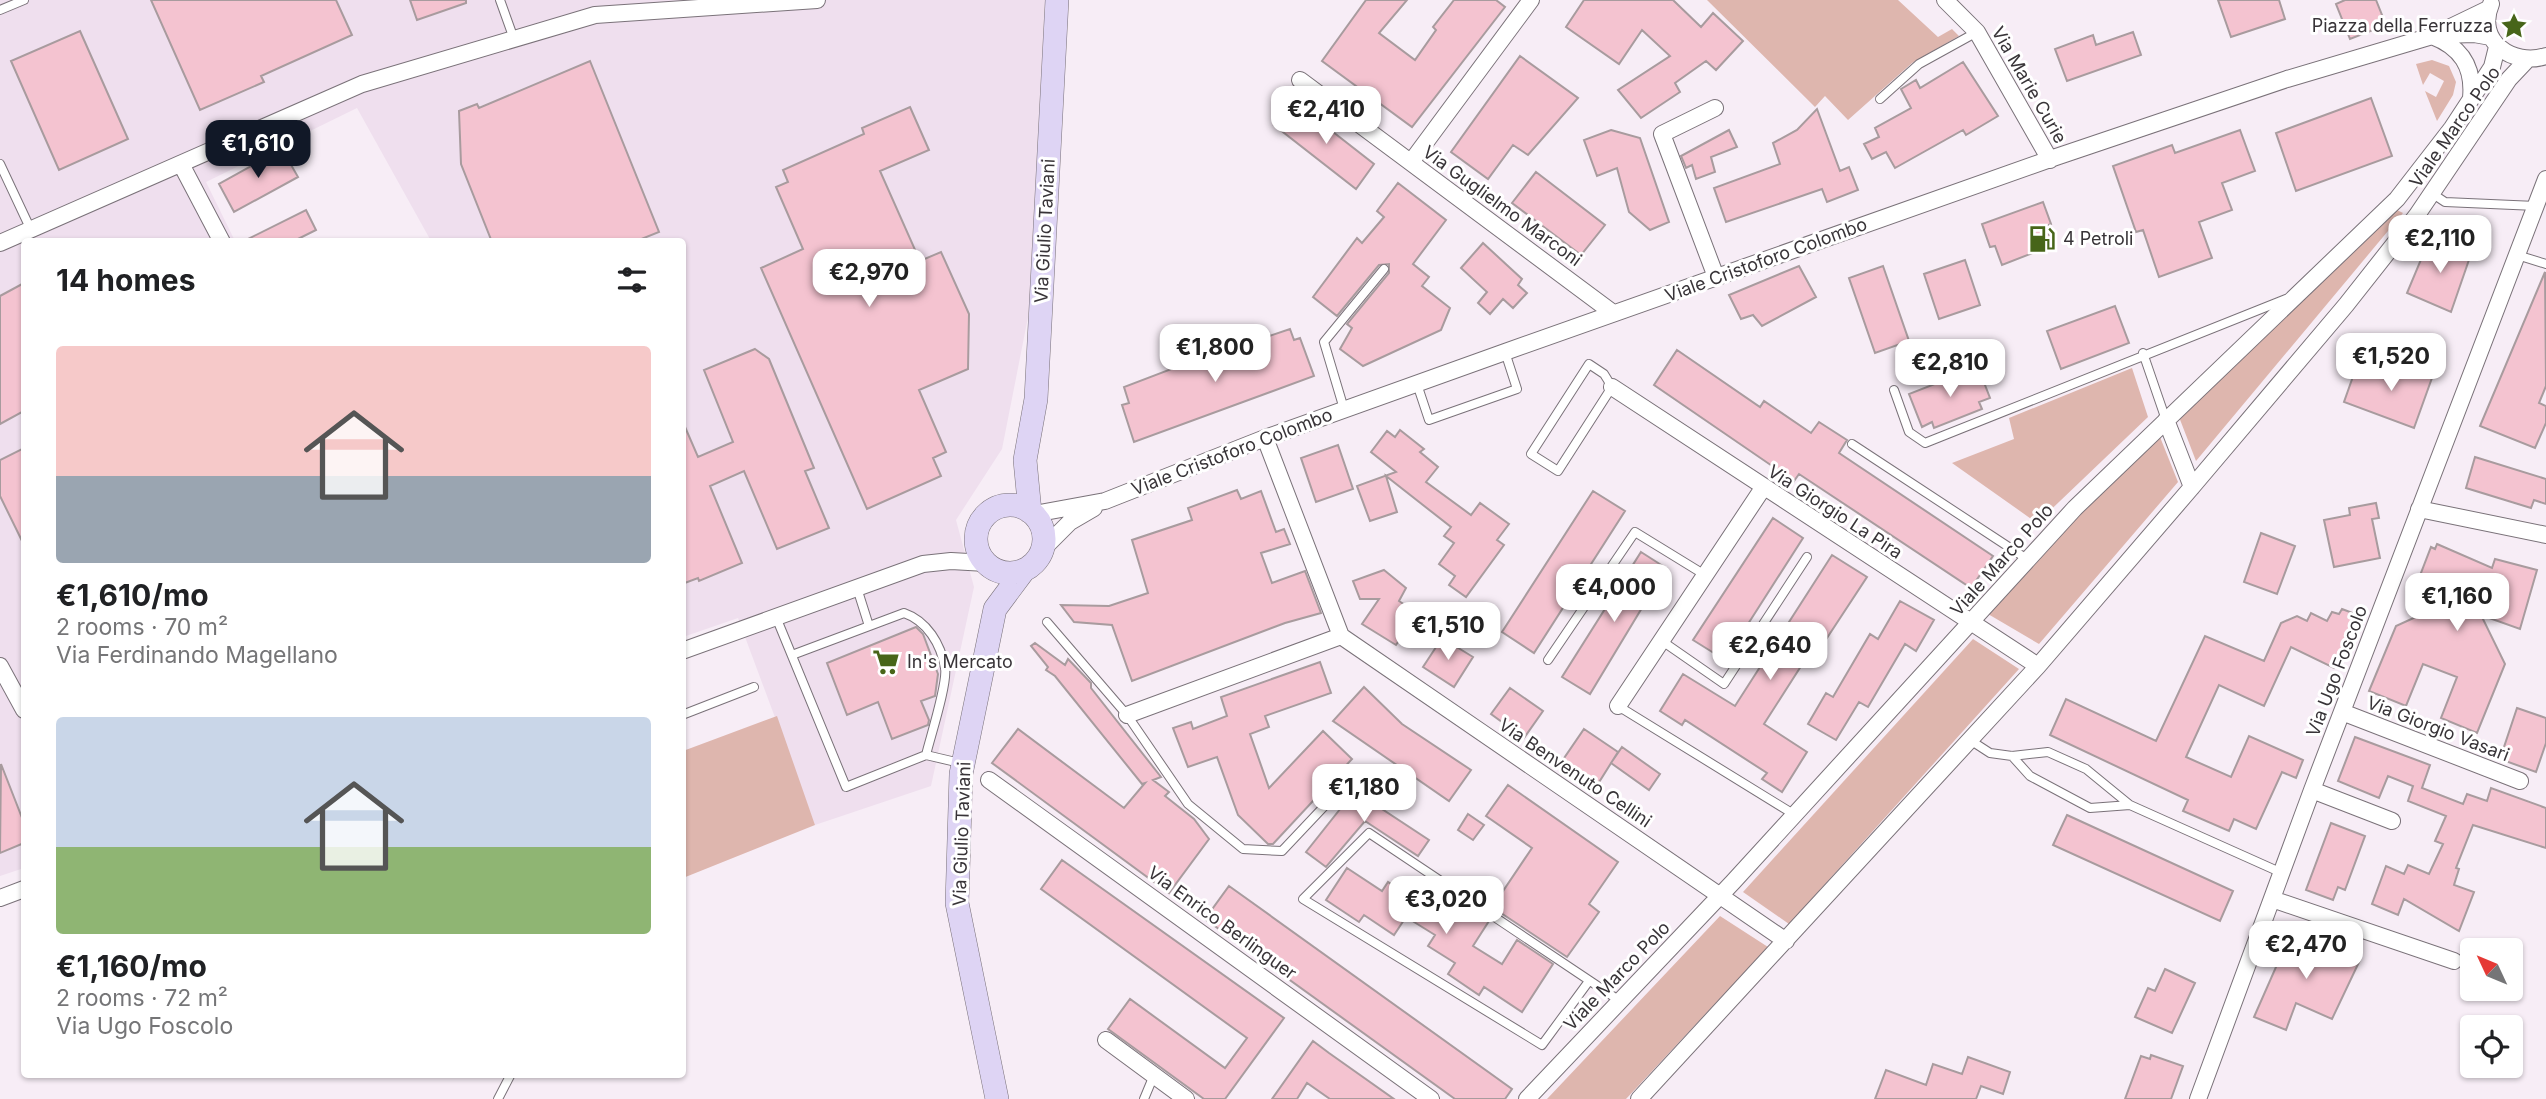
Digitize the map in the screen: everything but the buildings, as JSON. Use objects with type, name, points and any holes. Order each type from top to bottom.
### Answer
[{"type":"main road","name":"Via Giulio Taviani","points":[[1032,513],[1025,460],[1036,399],[1056,0]]},
{"type":"main road","name":"Via Giulio Taviani","points":[[988,514],[1025,460]]},
{"type":"main road","name":"Viale Cristoforo Colombo","points":[[988,514],[1005,506],[1032,513]]},
{"type":"main road","points":[[1032,513],[1042,528],[1042,550]]},
{"type":"main road","points":[[988,514],[976,536],[977,549],[987,565],[1008,573],[1024,570]]},
{"type":"main road","name":"Viale Cristoforo Colombo","points":[[1024,570],[1035,562],[1042,550]]},
{"type":"main road","name":"Via Giulio Taviani","points":[[987,565],[995,609],[963,764],[957,903],[997,1099]]},
{"type":"main road","name":"Via Giulio Taviani","points":[[995,609],[1024,570]]},
{"type":"street","points":[[0,243],[362,84],[624,7],[817,0]]},
{"type":"street","points":[[1410,162],[1531,0]]},
{"type":"street","name":"Via Marie Curie","points":[[1945,0],[1977,32],[2050,160]]},
{"type":"street","points":[[2490,5],[2494,42],[2511,57],[2527,60],[2545,56]]},
{"type":"street","name":"Viale Cristoforo Colombo","points":[[1042,550],[1070,522],[1105,501],[1265,438],[2050,160],[2287,79],[2432,36],[2490,5]]},
{"type":"street","name":"Viale Cristoforo Colombo","points":[[2432,36],[2474,34],[2494,42]]},
{"type":"street","points":[[2432,36],[2449,43],[2461,54],[2469,68],[2470,100]]},
{"type":"street","name":"Viale Marco Polo","points":[[1527,1099],[1795,815],[2027,559],[2292,297],[2398,199],[2427,164],[2492,67],[2494,42]]},
{"type":"street","name":"Viale Marco Polo","points":[[1639,1099],[2038,666],[2192,487],[2346,305],[2433,194],[2509,79],[2527,60]]},
{"type":"street","name":"Via Guglielmo Marconi","points":[[1300,80],[1613,313]]},
{"type":"street","points":[[1715,108],[1662,134],[1716,277]]},
{"type":"street","points":[[181,164],[220,238]]},
{"type":"street","name":"Via Ugo Foscolo","points":[[2198,1099],[2312,790],[2546,179]]},
{"type":"street","name":"Via Giorgio La Pira","points":[[1612,387],[2038,666]]},
{"type":"street","points":[[2166,420],[2192,487]]},
{"type":"street","points":[[1127,715],[1341,636],[1265,438]]},
{"type":"street","points":[[1618,706],[1763,488]]},
{"type":"street","name":"Viale Cristoforo Colombo","points":[[1032,513],[1105,501]]},
{"type":"street","points":[[2419,509],[2546,536]]},
{"type":"street","points":[[686,650],[923,564],[951,561],[987,565]]},
{"type":"street","name":"Via Benvenuto Cellini","points":[[1341,636],[1786,941]]},
{"type":"street","points":[[0,666],[21,704]]},
{"type":"street","name":"Via Giorgio Vasari","points":[[2342,712],[2520,781]]},
{"type":"street","name":"Via Enrico Berlinguer","points":[[989,780],[1431,1099]]},
{"type":"street","points":[[2312,790],[2392,821]]},
{"type":"street","points":[[0,898],[21,890]]},
{"type":"street","points":[[2272,899],[2454,961]]},
{"type":"street","points":[[1106,1040],[1186,1099]]},
{"type":"lane","points":[[0,10],[24,0]]},
{"type":"lane","points":[[500,0],[514,39]]},
{"type":"lane","points":[[1880,99],[1919,64],[1977,32]]},
{"type":"lane","points":[[0,164],[31,230]]},
{"type":"lane","points":[[2433,194],[2445,202],[2536,206]]},
{"type":"lane","points":[[2517,254],[2546,264]]},
{"type":"lane","points":[[1344,409],[1324,342],[1384,269]]},
{"type":"lane","points":[[1894,390],[1909,432],[1925,443],[2143,354],[2292,297]]},
{"type":"lane","points":[[1417,384],[1429,420],[1517,389],[1504,352]]},
{"type":"lane","points":[[2143,354],[2166,420]]},
{"type":"lane","points":[[1589,364],[1604,373],[1612,387],[1558,471],[1531,454],[1589,364]]},
{"type":"lane","points":[[1852,444],[2027,559]]},
{"type":"lane","points":[[1548,660],[1635,532],[1705,575]]},
{"type":"lane","points":[[1662,641],[1724,684],[1807,557]]},
{"type":"lane","points":[[857,588],[869,626]]},
{"type":"lane","points":[[792,654],[904,613],[919,618],[934,638],[946,670],[926,755]]},
{"type":"lane","points":[[776,617],[846,787],[926,755],[963,764]]},
{"type":"lane","points":[[1047,622],[1127,715],[1188,804],[1243,849],[1282,851],[1333,797]]},
{"type":"lane","points":[[686,711],[754,687]]},
{"type":"lane","points":[[1618,706],[1795,815]]},
{"type":"lane","points":[[1970,740],[1990,753],[2011,755],[2048,752],[2085,769],[2130,805],[2282,873]]},
{"type":"lane","points":[[2011,755],[2030,776],[2090,808],[2130,805]]},
{"type":"lane","points":[[1589,981],[1542,1045],[1303,899],[1369,833],[1620,1001]]},
{"type":"lane","points":[[1144,1099],[1154,1075]]},
{"type":"lane","points":[[498,1099],[509,1078]]},
{"type":"shaded area","points":[[0,0],[1045,0],[1031,302],[1002,449],[956,520],[974,587],[931,786],[815,825],[738,618],[686,636],[686,238],[429,238],[357,108],[206,182],[234,238],[21,238],[21,869],[0,876]]},
{"type":"shaded area","points":[[1707,0],[1898,0],[1938,37],[1952,29],[1959,36],[1912,63],[1848,120],[1825,96],[1815,107]]},
{"type":"shaded area","points":[[2432,60],[2449,66],[2456,82],[2453,95],[2437,121],[2425,91],[2436,97],[2444,81],[2430,73],[2423,85],[2416,64]]},
{"type":"shaded area","points":[[2395,209],[2403,213],[2196,461],[2179,417]]},
{"type":"shaded area","points":[[2132,368],[2148,417],[2037,523],[1952,463],[2014,439],[2009,418]]},
{"type":"shaded area","points":[[2160,437],[2178,482],[2039,644],[1988,614],[2053,541]]},
{"type":"shaded area","points":[[1973,639],[2019,669],[1789,924],[1743,892]]},
{"type":"shaded area","points":[[777,716],[815,825],[686,877],[686,750]]},
{"type":"shaded area","points":[[1720,916],[1768,947],[1626,1099],[1547,1099]]},
{"type":"place","name":"Piazza della Ferruzza","points":[[2514,26]]},
{"type":"place","name":"4 Petroli","points":[[2042,239]]},
{"type":"place","name":"In's Mercato","points":[[886,662]]}]
